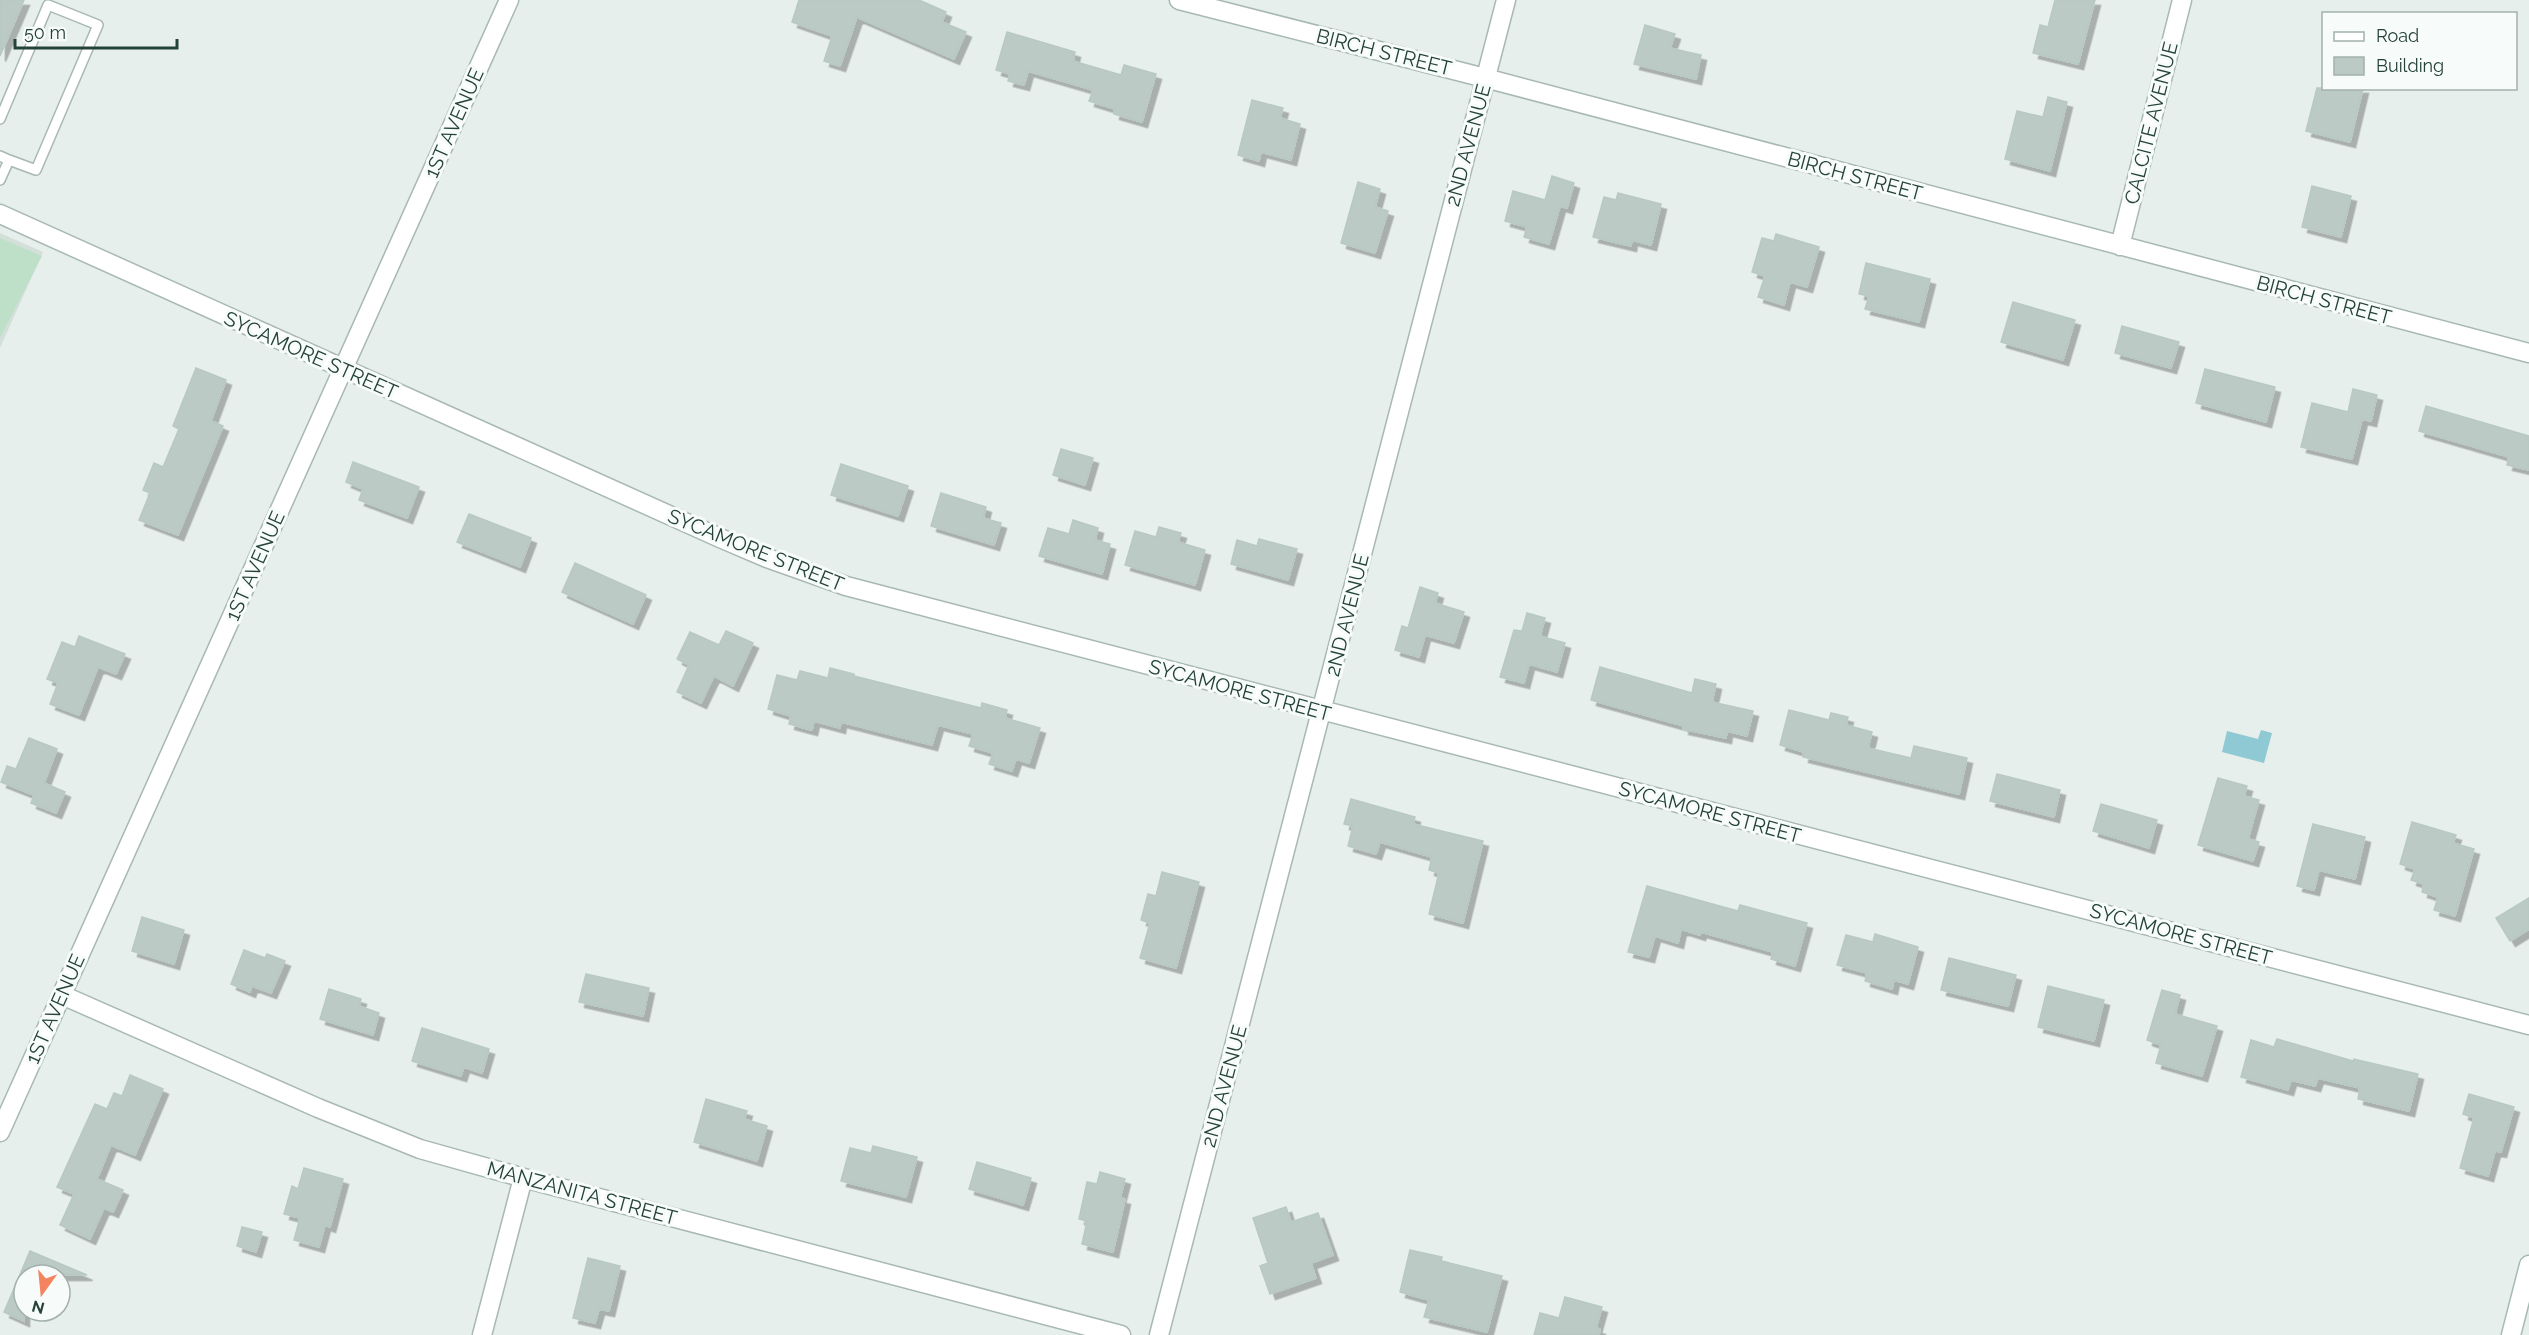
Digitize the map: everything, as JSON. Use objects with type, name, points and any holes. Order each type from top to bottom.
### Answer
[{"type":"street","name":"1ST AVENUE","points":[[0,1132],[509,0]]},
{"type":"street","name":"BIRCH STREET","points":[[1179,0],[1485,78],[2529,353]]},
{"type":"street","name":"2ND AVENUE","points":[[1159,1335],[1506,0]]},
{"type":"street","name":"CALCITE AVENUE","points":[[2120,246],[2182,0]]},
{"type":"street","name":"SYCAMORE STREET","points":[[0,214],[720,538],[806,573],[886,598],[2529,1025]]},
{"type":"street","name":"MANZANITA STREET","points":[[62,995],[356,1124],[420,1149],[1121,1335]]},
{"type":"street","points":[[482,1335],[523,1178]]},
{"type":"street","points":[[2511,1335],[2529,1265]]},
{"type":"lane","points":[[0,119],[48,5],[98,25],[36,170],[5,158],[0,180]]},
{"type":"shaded area","points":[[0,233],[43,252],[0,348]]},
{"type":"green space","points":[[0,238],[42,256],[0,338]]},
{"type":"water","points":[[2261,730],[2272,733],[2264,763],[2222,752],[2227,731],[2258,739]]},
{"type":"building","points":[[0,0],[24,0],[0,56]]},
{"type":"building","points":[[799,0],[919,0],[946,12],[942,22],[966,32],[954,59],[857,17],[840,66],[824,61],[832,36],[792,22]]},
{"type":"building","points":[[2055,0],[2095,0],[2078,64],[2033,53],[2040,25],[2048,27]]},
{"type":"building","points":[[1645,25],[1675,34],[1670,48],[1701,55],[1696,79],[1634,64]]},
{"type":"building","points":[[1007,32],[1075,52],[1073,61],[1121,75],[1124,65],[1156,74],[1142,122],[1114,114],[1115,109],[1089,101],[1093,90],[1028,71],[1024,85],[1008,81],[1010,74],[996,70]]},
{"type":"building","points":[[2317,88],[2363,90],[2350,142],[2306,131]]},
{"type":"building","points":[[2048,97],[2067,102],[2050,171],[2005,159],[2017,111],[2043,117]]},
{"type":"building","points":[[1252,100],[1283,108],[1280,118],[1300,124],[1291,160],[1261,152],[1259,161],[1238,155]]},
{"type":"building","points":[[1552,176],[1574,183],[1567,208],[1560,206],[1549,244],[1524,237],[1527,227],[1505,221],[1513,191],[1545,200]]},
{"type":"building","points":[[1358,182],[1380,189],[1375,207],[1388,211],[1375,253],[1341,243]]},
{"type":"building","points":[[2312,186],[2351,196],[2341,237],[2302,227]]},
{"type":"building","points":[[1618,193],[1661,204],[1651,245],[1632,240],[1631,246],[1593,237],[1604,197],[1616,200]]},
{"type":"building","points":[[1776,234],[1819,247],[1807,287],[1790,282],[1784,305],[1758,297],[1765,276],[1752,272],[1762,238],[1774,241]]},
{"type":"building","points":[[1866,263],[1930,279],[1919,322],[1865,309],[1869,296],[1859,294]]},
{"type":"building","points":[[2013,302],[2075,320],[2063,360],[2001,342]]},
{"type":"building","points":[[2122,326],[2179,342],[2171,368],[2115,353]]},
{"type":"building","points":[[196,368],[226,380],[211,421],[223,426],[178,535],[139,520],[150,493],[143,490],[154,463],[163,467],[179,429],[173,426]]},
{"type":"building","points":[[2205,369],[2275,387],[2266,422],[2196,403]]},
{"type":"building","points":[[2353,389],[2377,395],[2371,421],[2362,419],[2352,459],[2301,447],[2312,403],[2348,412]]},
{"type":"building","points":[[2426,406],[2529,436],[2529,470],[2507,465],[2509,457],[2419,431]]},
{"type":"building","points":[[1061,449],[1093,458],[1085,485],[1053,475]]},
{"type":"building","points":[[353,462],[419,487],[407,518],[359,500],[363,489],[346,482]]},
{"type":"building","points":[[841,464],[908,486],[898,516],[831,495]]},
{"type":"building","points":[[941,493],[986,507],[983,518],[1001,523],[994,545],[931,526]]},
{"type":"building","points":[[469,514],[531,538],[520,567],[457,542]]},
{"type":"building","points":[[1073,520],[1098,528],[1095,540],[1110,544],[1102,574],[1039,556],[1048,528],[1069,534]]},
{"type":"building","points":[[1159,527],[1181,533],[1178,542],[1205,550],[1195,585],[1125,565],[1135,531],[1156,537]]},
{"type":"building","points":[[1259,539],[1297,549],[1288,580],[1231,564],[1237,540],[1257,546]]},
{"type":"building","points":[[575,563],[646,595],[633,624],[562,592]]},
{"type":"building","points":[[1420,587],[1438,593],[1435,603],[1464,612],[1454,643],[1425,635],[1419,657],[1395,650],[1402,626],[1408,628]]},
{"type":"building","points":[[1527,613],[1545,618],[1540,636],[1565,643],[1557,672],[1529,664],[1524,683],[1500,677],[1514,630],[1522,631]]},
{"type":"building","points":[[726,631],[753,643],[733,686],[714,676],[701,703],[677,692],[689,665],[677,659],[690,632],[719,645]]},
{"type":"building","points":[[79,636],[125,654],[116,674],[98,667],[79,715],[50,704],[58,683],[47,679],[62,642],[75,647]]},
{"type":"building","points":[[1600,667],[1692,693],[1695,679],[1716,684],[1712,702],[1753,711],[1747,736],[1727,731],[1726,738],[1683,729],[1684,726],[1591,700]]},
{"type":"building","points":[[830,668],[981,708],[982,703],[1007,710],[1005,718],[1040,728],[1029,763],[1016,759],[1012,771],[989,764],[993,753],[969,746],[973,734],[938,725],[932,745],[841,722],[840,728],[814,721],[812,730],[789,724],[791,716],[768,709],[777,675],[797,680],[800,671],[828,678]]},
{"type":"building","points":[[1789,710],[1829,720],[1831,713],[1848,717],[1846,725],[1872,732],[1868,748],[1911,758],[1914,746],[1967,758],[1959,794],[1803,757],[1804,752],[1780,745]]},
{"type":"building","points":[[29,738],[57,749],[44,783],[65,792],[56,813],[31,803],[34,795],[1,782],[7,766],[16,769]]},
{"type":"building","points":[[1997,774],[2060,790],[2054,817],[1990,801]]},
{"type":"building","points":[[2218,778],[2247,786],[2244,796],[2259,800],[2248,839],[2259,842],[2253,861],[2198,845]]},
{"type":"building","points":[[1351,799],[1415,817],[1413,824],[1483,841],[1463,923],[1429,914],[1439,873],[1429,870],[1432,857],[1380,842],[1376,854],[1348,846],[1353,826],[1344,824]]},
{"type":"building","points":[[2101,804],[2157,820],[2149,848],[2093,831]]},
{"type":"building","points":[[2412,822],[2456,835],[2453,843],[2474,849],[2455,916],[2434,910],[2438,897],[2422,892],[2424,884],[2411,880],[2415,869],[2400,864]]},
{"type":"building","points":[[2313,824],[2365,837],[2355,879],[2319,870],[2314,890],[2297,886]]},
{"type":"building","points":[[1162,872],[1199,882],[1176,968],[1140,958],[1150,923],[1141,920],[1148,894],[1156,896]]},
{"type":"building","points":[[1647,886],[1738,911],[1740,905],[1807,923],[1795,966],[1771,959],[1773,952],[1701,932],[1700,935],[1681,929],[1678,943],[1655,936],[1649,957],[1628,952]]},
{"type":"building","points":[[2529,898],[2529,929],[2510,941],[2496,918]]},
{"type":"building","points":[[142,917],[184,930],[174,964],[132,951]]},
{"type":"building","points":[[1875,934],[1918,947],[1908,984],[1894,980],[1892,989],[1865,981],[1867,973],[1837,965],[1846,935],[1873,942]]},
{"type":"building","points":[[244,950],[265,958],[267,954],[285,961],[271,993],[252,986],[250,992],[231,984]]},
{"type":"building","points":[[1949,958],[2016,975],[2008,1006],[1941,990]]},
{"type":"building","points":[[586,974],[649,988],[643,1016],[579,1002]]},
{"type":"building","points":[[2048,986],[2104,1000],[2094,1041],[2038,1027]]},
{"type":"building","points":[[329,989],[361,999],[359,1006],[379,1013],[373,1035],[320,1019]]},
{"type":"building","points":[[2162,990],[2180,995],[2175,1014],[2217,1026],[2202,1076],[2156,1063],[2161,1045],[2147,1040]]},
{"type":"building","points":[[422,1028],[489,1049],[482,1073],[464,1067],[461,1076],[412,1061]]},
{"type":"building","points":[[2277,1039],[2353,1061],[2354,1059],[2418,1074],[2409,1111],[2358,1099],[2360,1088],[2318,1078],[2315,1086],[2291,1080],[2288,1090],[2241,1077],[2251,1040],[2274,1047]]},
{"type":"building","points":[[130,1075],[163,1089],[135,1155],[111,1145],[97,1179],[123,1190],[113,1212],[104,1208],[90,1239],[60,1225],[74,1194],[57,1187],[95,1104],[107,1109],[114,1093],[122,1096]]},
{"type":"building","points":[[2469,1094],[2514,1107],[2501,1152],[2495,1151],[2488,1176],[2460,1168],[2474,1118],[2463,1114]]},
{"type":"building","points":[[706,1099],[747,1111],[744,1119],[767,1126],[757,1161],[694,1142]]},
{"type":"building","points":[[873,1146],[917,1157],[906,1197],[841,1181],[850,1148],[871,1153]]},
{"type":"building","points":[[977,1162],[1031,1178],[1023,1205],[969,1189]]},
{"type":"building","points":[[304,1168],[343,1179],[330,1227],[325,1225],[319,1247],[294,1240],[300,1218],[284,1214],[292,1186],[298,1189]]},
{"type":"building","points":[[1100,1172],[1125,1179],[1120,1198],[1125,1199],[1113,1252],[1082,1244],[1087,1221],[1079,1219],[1087,1182],[1097,1184]]},
{"type":"building","points":[[1286,1207],[1291,1222],[1318,1213],[1333,1255],[1311,1263],[1316,1278],[1270,1294],[1260,1266],[1268,1263],[1253,1218]]},
{"type":"building","points":[[242,1227],[262,1232],[256,1252],[237,1246]]},
{"type":"building","points":[[1410,1250],[1442,1257],[1441,1261],[1502,1276],[1487,1332],[1424,1317],[1429,1300],[1400,1292]]},
{"type":"building","points":[[30,1251],[58,1263],[25,1263]]},
{"type":"building","points":[[588,1258],[620,1266],[609,1311],[599,1309],[595,1323],[573,1318]]},
{"type":"building","points":[[72,1269],[87,1275],[72,1275]]},
{"type":"building","points":[[12,1293],[12,1316],[4,1312]]},
{"type":"building","points":[[1565,1297],[1602,1307],[1596,1328],[1600,1329],[1599,1335],[1534,1335],[1540,1313],[1559,1318]]}]
